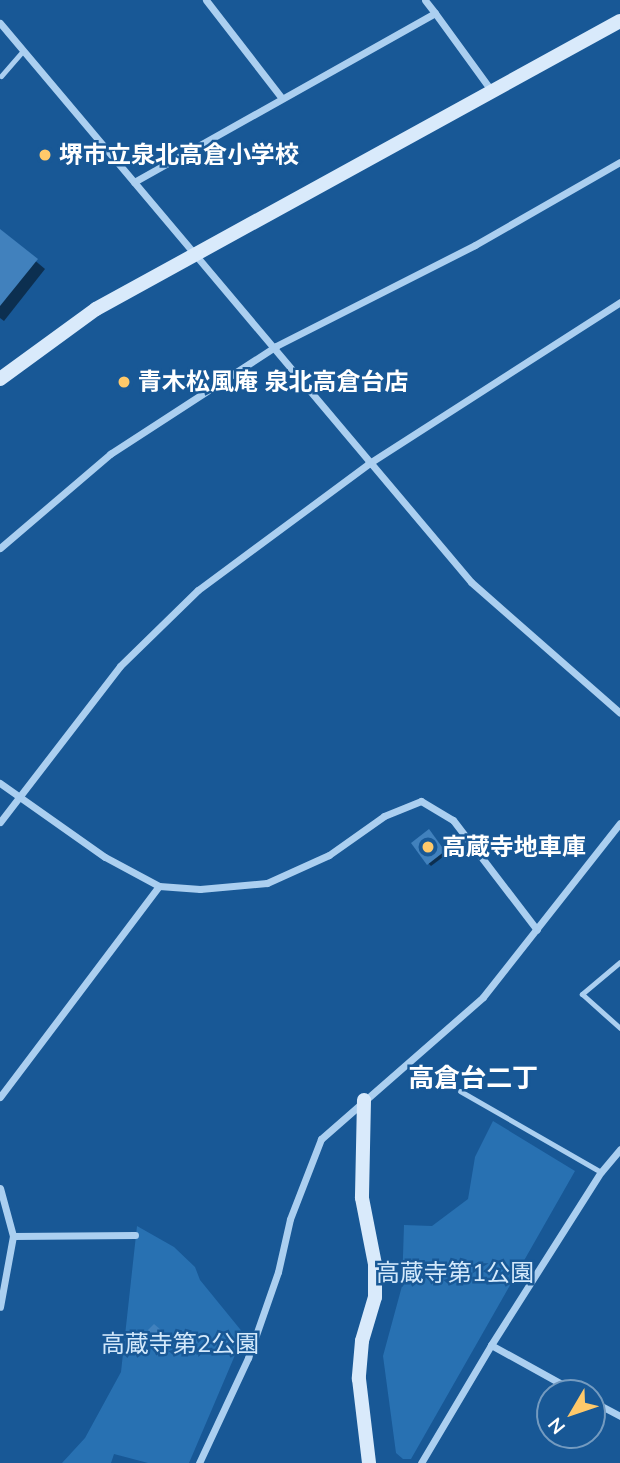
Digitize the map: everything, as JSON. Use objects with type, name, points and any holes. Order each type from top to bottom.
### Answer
[{"type":"street","points":[[206,0],[281,97]]},
{"type":"street","points":[[425,0],[491,90]]},
{"type":"street","points":[[134,182],[281,97],[435,13]]},
{"type":"street","points":[[0,379],[96,309],[620,21]]},
{"type":"street","points":[[0,23],[276,346],[368,464],[471,582],[620,713]]},
{"type":"street","points":[[0,548],[110,454],[276,346],[475,245],[620,162]]},
{"type":"street","points":[[0,822],[120,666],[198,590],[368,464],[620,302]]},
{"type":"street","points":[[0,783],[104,857],[159,886],[200,888],[267,883],[328,855],[384,816],[421,801],[453,820],[537,930]]},
{"type":"street","points":[[199,1463],[248,1358],[290,1219],[321,1139],[483,997],[620,823]]},
{"type":"street","points":[[0,1097],[159,886]]},
{"type":"street","points":[[364,1100],[362,1198],[375,1264],[375,1297],[362,1341],[359,1379],[369,1463]]},
{"type":"street","points":[[421,1463],[491,1345],[601,1171],[620,1149]]},
{"type":"street","points":[[0,1188],[13,1236],[0,1306]]},
{"type":"street","points":[[13,1236],[135,1235]]},
{"type":"street","points":[[491,1345],[553,1379]]},
{"type":"lane","points":[[1,76],[23,51]]},
{"type":"lane","points":[[620,962],[582,994],[620,1028]]},
{"type":"lane","points":[[460,1091],[601,1171]]},
{"type":"green space","name":"高蔵寺第1公園","points":[[493,1121],[575,1171],[411,1459],[403,1459],[396,1453],[383,1356],[402,1286],[404,1225],[432,1226],[468,1199],[475,1157]]},
{"type":"green space","name":"高蔵寺第2公園","points":[[137,1226],[174,1247],[195,1267],[200,1280],[244,1334],[189,1463],[148,1463],[114,1454],[111,1463],[62,1463],[85,1438],[121,1372]]},
{"type":"building","points":[[0,229],[38,259],[0,306]]},
{"type":"building","name":"高蔵寺地車庫","points":[[429,829],[445,851],[427,865],[411,843]]},
{"type":"building","points":[[154,1324],[161,1330],[154,1337],[148,1330]]},
{"type":"place","name":"堺市立泉北高倉小学校","points":[[45,155]]},
{"type":"place","name":"青木松風庵 泉北高倉台店","points":[[124,382]]},
{"type":"place","name":"高蔵寺地車庫","points":[[428,847]]},
{"type":"district","name":"高倉台二丁","points":[[473,1078]]}]
